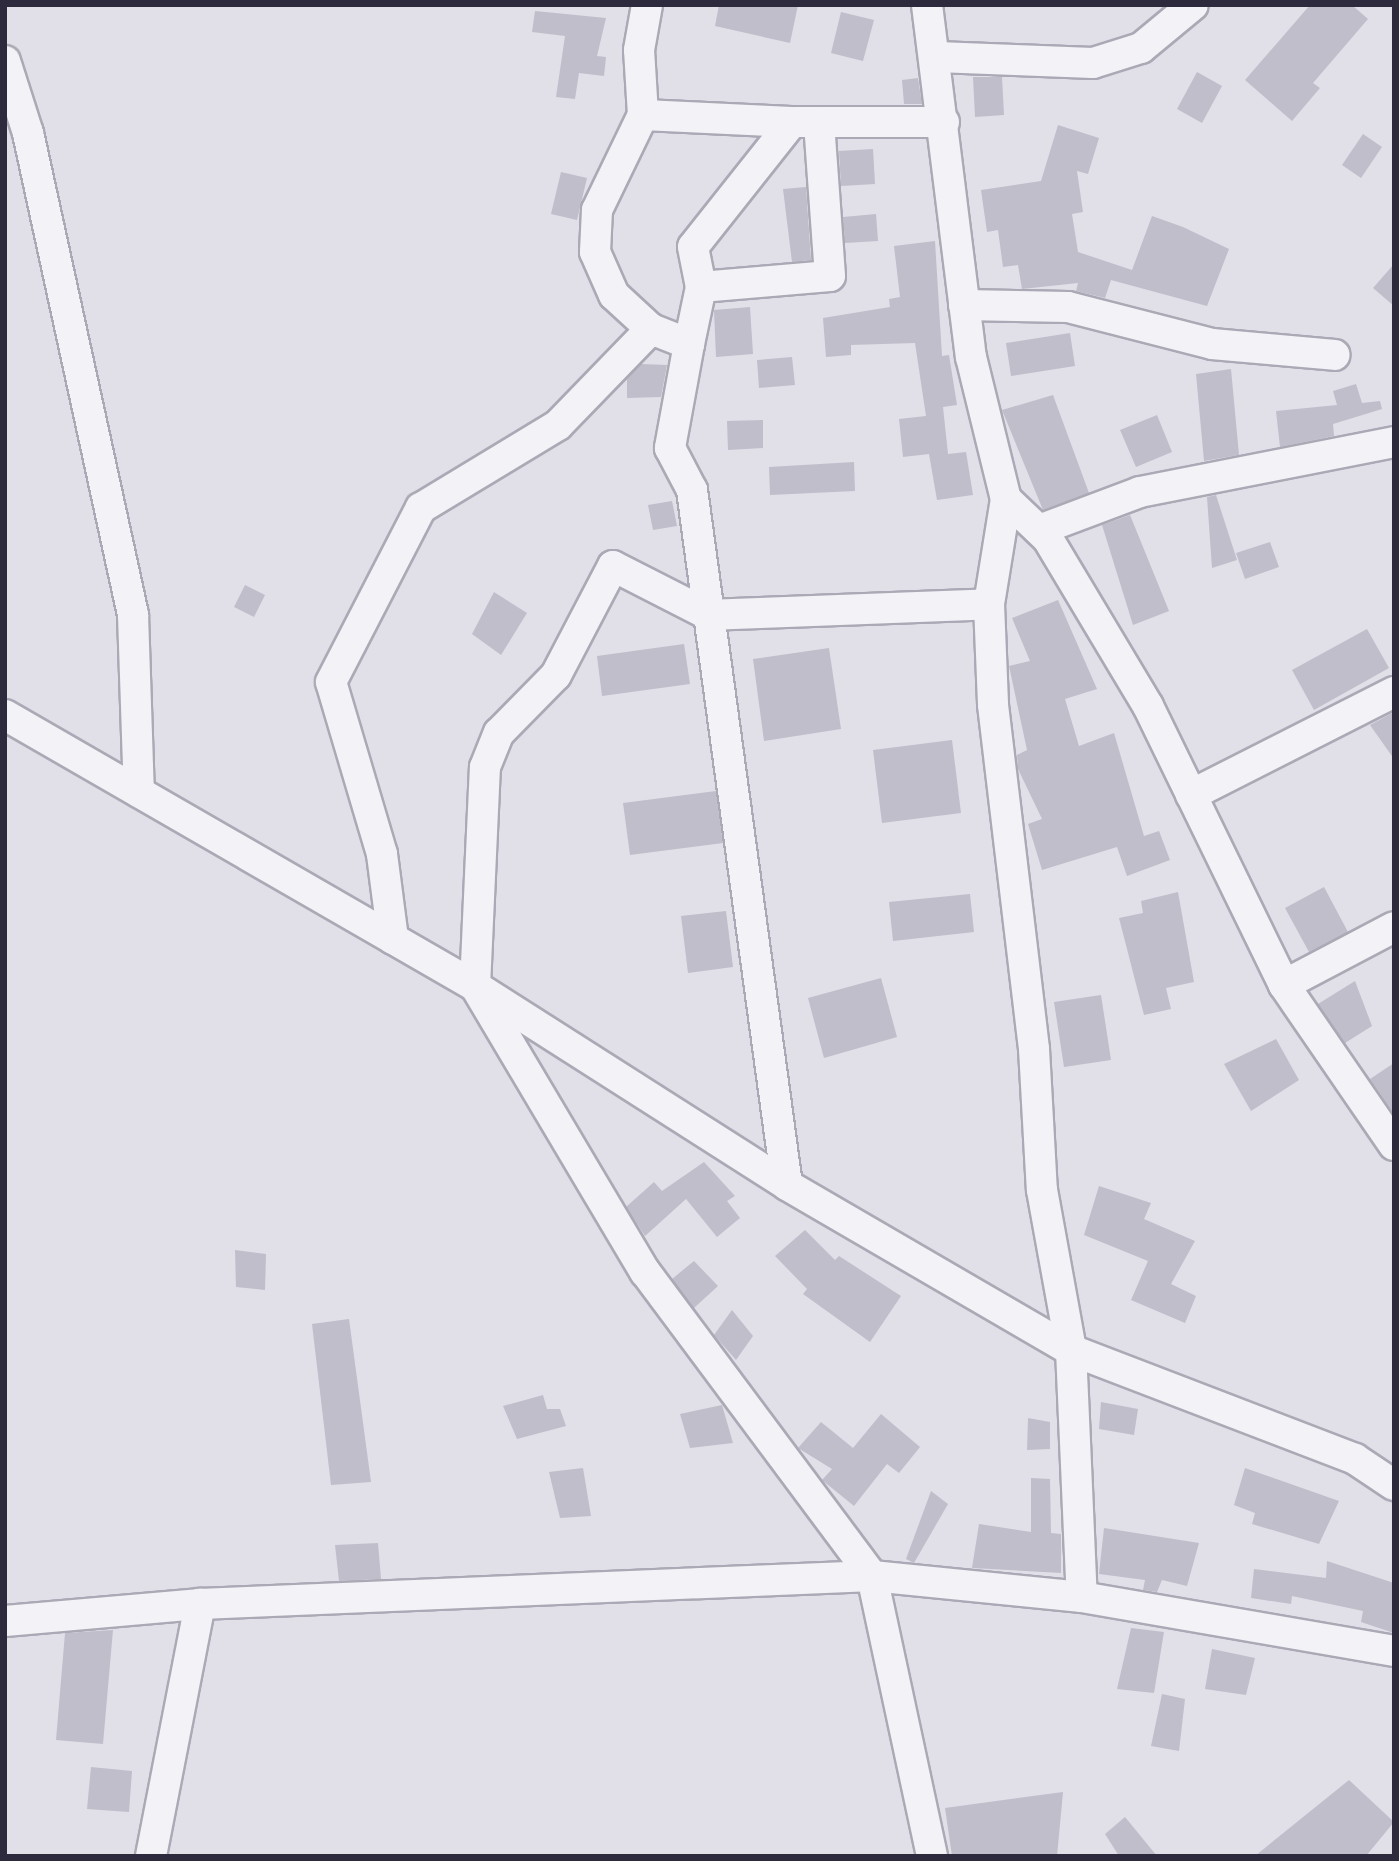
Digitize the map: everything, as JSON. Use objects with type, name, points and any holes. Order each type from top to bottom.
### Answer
[{"type":"street","points":[[647,5],[639,50],[643,115],[597,210],[596,252],[614,295],[651,329],[689,344]]},
{"type":"street","points":[[927,5],[937,57],[964,306],[1006,499],[989,604],[993,705],[1034,1049],[1042,1190],[1071,1350],[1082,1597]]},
{"type":"street","points":[[937,57],[1093,62],[1141,48],[1193,5]]},
{"type":"street","points":[[5,61],[28,133],[133,615],[139,792]]},
{"type":"street","points":[[643,115],[805,122],[944,122]]},
{"type":"street","points":[[701,287],[830,276],[805,122]]},
{"type":"street","points":[[787,1185],[692,490],[670,448],[701,287],[693,247],[805,122]]},
{"type":"street","points":[[964,306],[1068,307],[1212,344],[1335,355]]},
{"type":"street","points":[[393,939],[382,854],[331,682],[421,508],[558,425],[651,329]]},
{"type":"street","points":[[1039,530],[1140,492],[1394,442]]},
{"type":"street","points":[[1006,499],[1039,530],[1147,706],[1284,985],[1393,1144]]},
{"type":"street","points":[[932,1856],[872,1576],[645,1272],[475,986],[485,766],[499,733],[556,675],[613,566],[709,615],[989,604]]},
{"type":"street","points":[[1191,795],[1394,692]]},
{"type":"street","points":[[5,715],[475,986],[787,1185],[1071,1350],[1355,1460],[1394,1485]]},
{"type":"street","points":[[1284,985],[1394,927]]},
{"type":"street","points":[[5,1621],[200,1604],[872,1576],[1082,1597],[1394,1651]]},
{"type":"street","points":[[150,1856],[200,1604]]},
{"type":"building","points":[[719,5],[798,5],[790,43],[715,26]]},
{"type":"building","points":[[1310,5],[1352,5],[1368,19],[1313,83],[1320,88],[1292,121],[1245,80]]},
{"type":"building","points":[[535,11],[606,18],[597,56],[606,57],[604,76],[579,73],[575,99],[556,97],[565,36],[532,32]]},
{"type":"building","points":[[841,12],[874,20],[863,61],[831,53]]},
{"type":"building","points":[[1197,72],[1222,86],[1202,123],[1177,109]]},
{"type":"building","points":[[973,77],[1002,77],[1004,115],[975,117]]},
{"type":"building","points":[[918,78],[922,104],[904,104],[902,80]]},
{"type":"building","points":[[1058,125],[1099,138],[1088,174],[1077,171],[1083,212],[1072,214],[1078,252],[1132,270],[1152,216],[1183,227],[1229,249],[1207,306],[1111,280],[1105,298],[1076,291],[1078,283],[1022,289],[1018,265],[1003,267],[998,230],[987,232],[981,190],[1041,181]]},
{"type":"building","points":[[1363,134],[1382,147],[1361,178],[1342,165]]},
{"type":"building","points":[[873,149],[875,184],[841,186],[839,151]]},
{"type":"building","points":[[561,172],[587,178],[577,220],[551,214]]},
{"type":"building","points":[[806,187],[811,260],[792,262],[783,189]]},
{"type":"building","points":[[876,214],[878,241],[845,243],[843,217]]},
{"type":"building","points":[[935,241],[942,356],[949,355],[957,405],[943,407],[948,454],[966,452],[973,495],[937,500],[929,454],[903,457],[899,419],[926,416],[915,343],[851,345],[851,355],[826,357],[823,318],[890,307],[889,299],[900,297],[894,246]]},
{"type":"building","points":[[1394,264],[1394,306],[1373,288]]},
{"type":"building","points":[[750,307],[753,354],[716,357],[714,310]]},
{"type":"building","points":[[1070,333],[1075,366],[1011,376],[1006,343]]},
{"type":"building","points":[[792,357],[795,385],[759,388],[757,360]]},
{"type":"building","points":[[641,364],[667,365],[661,397],[627,398],[627,379]]},
{"type":"building","points":[[1231,369],[1239,455],[1204,461],[1196,374]]},
{"type":"building","points":[[1356,384],[1362,403],[1380,401],[1382,409],[1333,424],[1334,436],[1280,447],[1276,411],[1337,405],[1333,391]]},
{"type":"building","points":[[1053,395],[1089,493],[1043,510],[1002,410]]},
{"type":"building","points":[[1157,415],[1172,452],[1136,467],[1120,430]]},
{"type":"building","points":[[763,420],[763,448],[728,450],[727,421]]},
{"type":"building","points":[[854,462],[855,491],[770,495],[769,467]]},
{"type":"building","points":[[1216,495],[1237,560],[1212,568],[1207,497]]},
{"type":"building","points":[[672,501],[677,526],[653,530],[648,505]]},
{"type":"building","points":[[1130,515],[1169,611],[1133,625],[1102,525]]},
{"type":"building","points":[[1270,542],[1279,567],[1245,579],[1236,553]]},
{"type":"building","points":[[245,585],[265,595],[254,617],[234,607]]},
{"type":"building","points":[[494,592],[527,613],[501,655],[472,634]]},
{"type":"building","points":[[1058,600],[1097,689],[1065,699],[1079,746],[1114,733],[1144,836],[1159,831],[1170,860],[1127,876],[1117,847],[1042,870],[1028,824],[1042,819],[1018,769],[1017,755],[1027,750],[1009,666],[1030,661],[1012,618]]},
{"type":"building","points":[[1367,629],[1389,668],[1314,710],[1292,670]]},
{"type":"building","points":[[684,644],[690,684],[602,696],[597,656]]},
{"type":"building","points":[[829,648],[841,729],[764,741],[753,659]]},
{"type":"building","points":[[1394,712],[1394,759],[1370,725]]},
{"type":"building","points":[[952,740],[961,813],[882,823],[873,750]]},
{"type":"building","points":[[716,791],[723,843],[630,855],[623,803]]},
{"type":"building","points":[[1324,887],[1348,932],[1309,952],[1285,908]]},
{"type":"building","points":[[1178,892],[1194,982],[1166,988],[1171,1009],[1144,1015],[1119,918],[1143,913],[1141,901]]},
{"type":"building","points":[[970,894],[974,932],[893,941],[889,902]]},
{"type":"building","points":[[726,911],[733,967],[688,973],[681,916]]},
{"type":"building","points":[[881,978],[897,1037],[824,1058],[808,998]]},
{"type":"building","points":[[1355,981],[1372,1026],[1345,1043],[1318,1004]]},
{"type":"building","points":[[1101,995],[1111,1060],[1064,1067],[1054,1002]]},
{"type":"building","points":[[1276,1039],[1299,1080],[1251,1111],[1224,1064]]},
{"type":"building","points":[[1394,1063],[1394,1114],[1370,1079]]},
{"type":"building","points":[[704,1162],[735,1196],[727,1201],[740,1218],[717,1237],[686,1199],[645,1236],[626,1207],[654,1182],[662,1191]]},
{"type":"building","points":[[1099,1186],[1151,1203],[1144,1219],[1195,1241],[1171,1284],[1196,1296],[1185,1323],[1131,1300],[1148,1261],[1084,1235]]},
{"type":"building","points":[[805,1230],[835,1260],[839,1256],[901,1296],[870,1342],[803,1294],[807,1289],[775,1256]]},
{"type":"building","points":[[235,1250],[266,1254],[265,1290],[236,1287]]},
{"type":"building","points":[[694,1261],[718,1286],[694,1308],[672,1279]]},
{"type":"building","points":[[732,1310],[753,1336],[736,1360],[714,1335]]},
{"type":"building","points":[[349,1319],[371,1482],[331,1485],[312,1324]]},
{"type":"building","points":[[543,1395],[547,1409],[560,1409],[566,1426],[517,1439],[503,1406]]},
{"type":"building","points":[[1101,1402],[1138,1409],[1134,1435],[1099,1429]]},
{"type":"building","points":[[722,1405],[733,1443],[690,1448],[680,1414]]},
{"type":"building","points":[[881,1414],[920,1447],[899,1473],[887,1464],[854,1506],[822,1480],[832,1469],[798,1448],[821,1422],[853,1448]]},
{"type":"building","points":[[1028,1418],[1050,1422],[1050,1449],[1027,1450]]},
{"type":"building","points":[[583,1468],[591,1516],[560,1518],[549,1472]]},
{"type":"building","points":[[1245,1468],[1339,1501],[1319,1544],[1252,1524],[1255,1513],[1234,1505]]},
{"type":"building","points":[[1031,1478],[1050,1479],[1051,1533],[1061,1534],[1061,1573],[972,1568],[979,1524],[1031,1532]]},
{"type":"building","points":[[931,1491],[948,1504],[914,1563],[906,1559]]},
{"type":"building","points":[[1104,1528],[1199,1543],[1187,1586],[1162,1580],[1157,1592],[1143,1590],[1145,1580],[1099,1574]]},
{"type":"building","points":[[378,1543],[381,1579],[339,1581],[335,1545]]},
{"type":"building","points":[[1327,1561],[1394,1583],[1394,1633],[1361,1622],[1363,1611],[1292,1596],[1291,1604],[1251,1598],[1254,1569],[1326,1578]]},
{"type":"building","points":[[1131,1628],[1164,1632],[1154,1693],[1117,1689]]},
{"type":"building","points":[[113,1630],[103,1744],[56,1740],[65,1633]]},
{"type":"building","points":[[1212,1649],[1255,1658],[1246,1695],[1205,1689]]},
{"type":"building","points":[[1162,1694],[1185,1699],[1179,1751],[1151,1746]]},
{"type":"building","points":[[91,1767],[132,1771],[129,1812],[87,1809]]},
{"type":"building","points":[[1349,1780],[1394,1822],[1366,1856],[1255,1856]]},
{"type":"building","points":[[1063,1792],[1057,1856],[952,1856],[945,1808]]},
{"type":"building","points":[[1125,1817],[1157,1856],[1119,1856],[1105,1834]]}]
